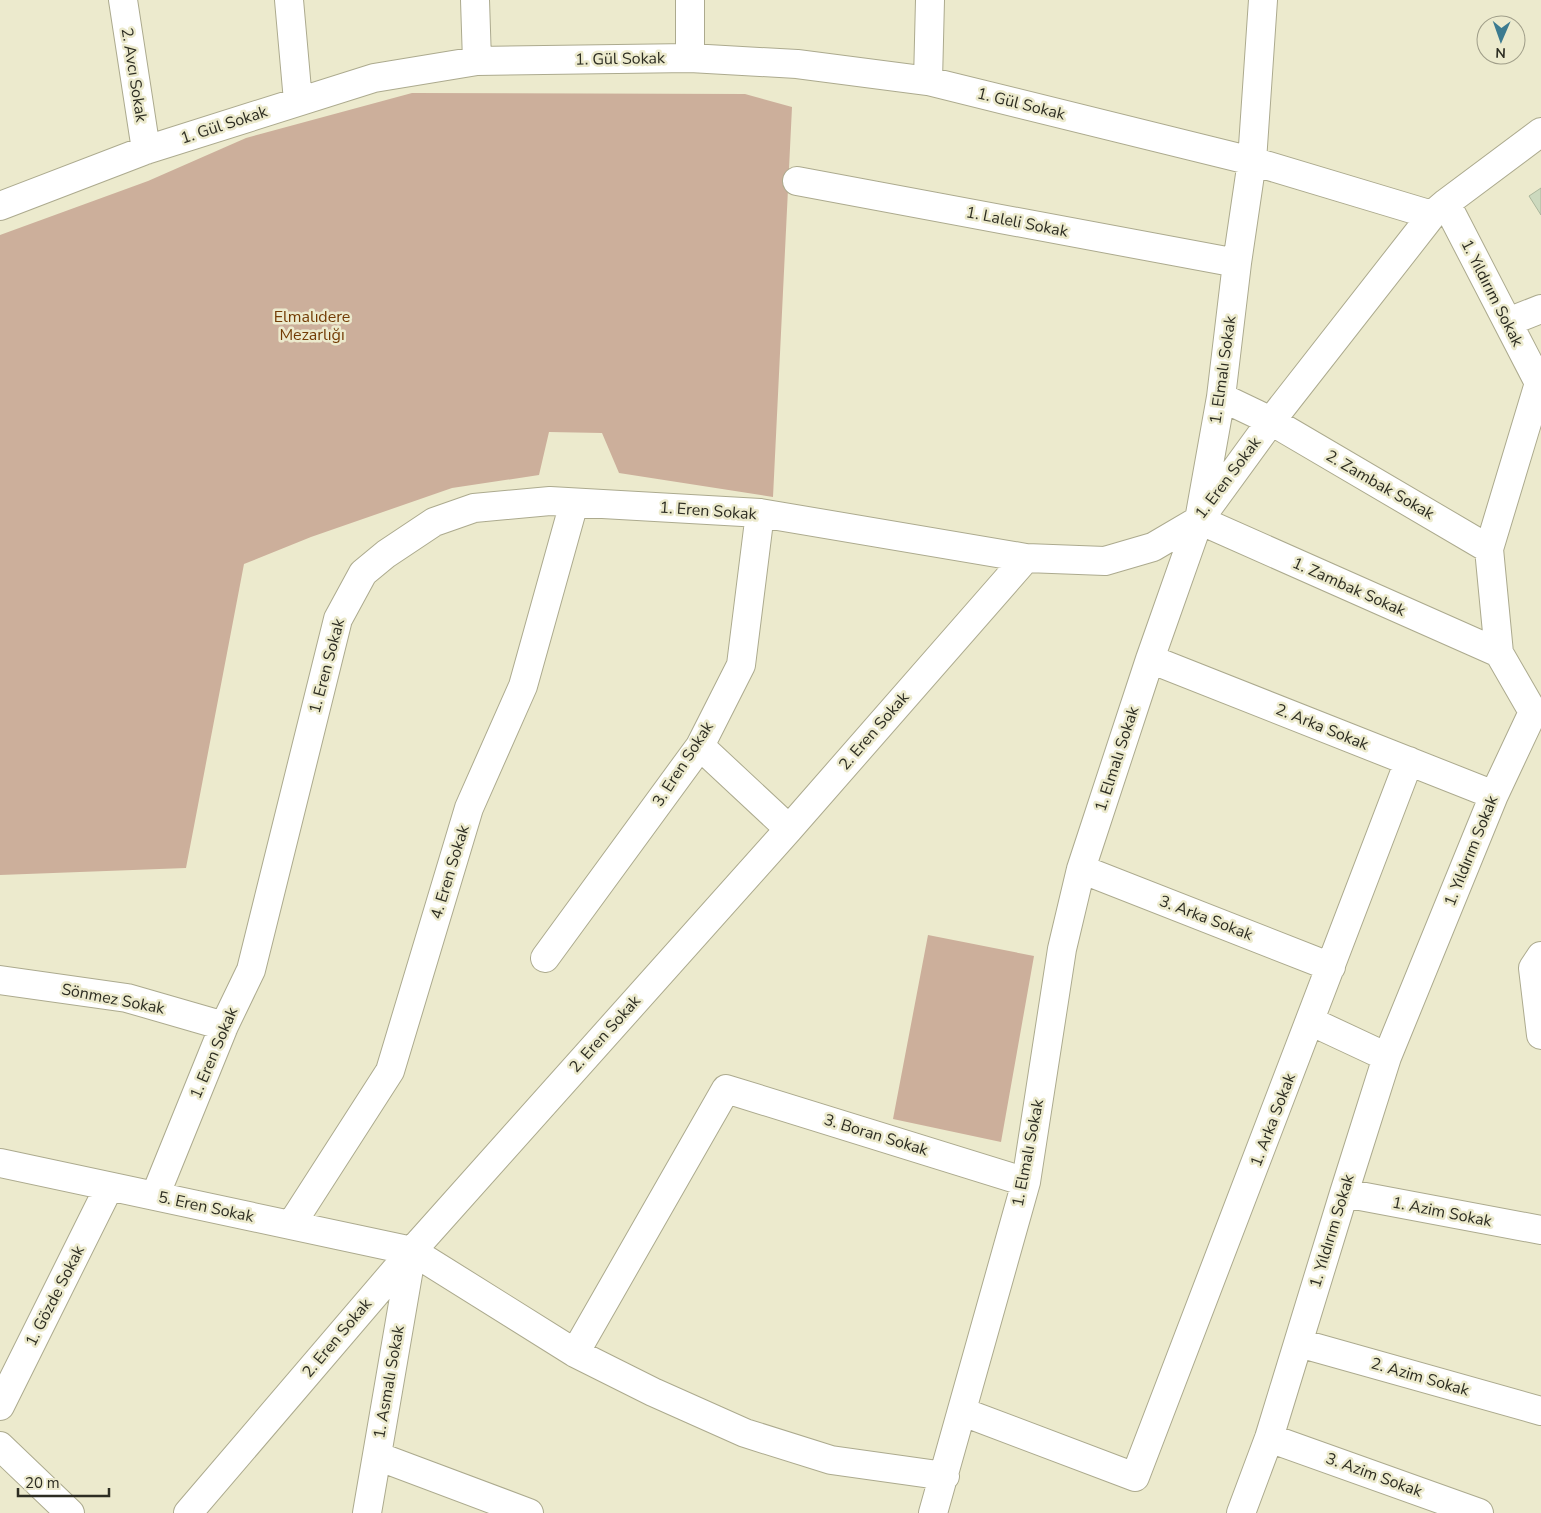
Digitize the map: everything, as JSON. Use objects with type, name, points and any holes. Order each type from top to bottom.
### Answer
[{"type":"street","name":"2. Avcı Sokak","points":[[123,0],[146,150]]},
{"type":"street","points":[[289,0],[298,101]]},
{"type":"street","points":[[475,0],[477,61]]},
{"type":"street","points":[[690,0],[690,58]]},
{"type":"street","points":[[928,81],[930,0]]},
{"type":"street","name":"1. Elmalı Sokak","points":[[934,1513],[1026,1182],[1062,949],[1081,869],[1150,659],[1199,520],[1221,397],[1237,263],[1252,161],[1262,0]]},
{"type":"street","name":"1. Gül Sokak","points":[[0,206],[146,150],[374,78],[477,61],[690,58],[797,64],[928,81],[1439,209]]},
{"type":"street","name":"1. Eren Sokak","points":[[155,1196],[224,1026],[251,970],[338,619],[363,573],[386,554],[434,522],[474,508],[550,501],[760,513],[1026,558],[1104,561],[1153,547],[1199,520],[1270,421],[1439,209],[1541,132]]},
{"type":"street","name":"1. Laleli Sokak","points":[[797,182],[1237,263]]},
{"type":"street","name":"1. Yıldırım Sokak","points":[[1241,1513],[1269,1438],[1387,1056],[1494,795],[1537,714],[1499,654],[1489,549],[1540,383],[1508,322],[1439,209]]},
{"type":"street","points":[[1508,322],[1541,309]]},
{"type":"street","name":"2. Zambak Sokak","points":[[1221,397],[1270,421],[1489,549]]},
{"type":"street","name":"4. Eren Sokak","points":[[291,1225],[390,1071],[469,808],[523,686],[574,503]]},
{"type":"street","name":"3. Eren Sokak","points":[[545,958],[700,746],[741,666],[760,513]]},
{"type":"street","name":"1. Zambak Sokak","points":[[1199,520],[1499,654]]},
{"type":"street","name":"2. Eren Sokak","points":[[188,1513],[412,1251],[789,829],[1026,558]]},
{"type":"street","name":"2. Arka Sokak","points":[[1150,659],[1494,795]]},
{"type":"street","points":[[700,746],[789,829]]},
{"type":"street","name":"1. Arka Sokak","points":[[963,1412],[1135,1478],[1409,761]]},
{"type":"street","name":"3. Arka Sokak","points":[[1081,869],[1331,967]]},
{"type":"street","points":[[1541,956],[1533,968],[1541,1035]]},
{"type":"street","name":"Sönmez Sokak","points":[[0,980],[127,998],[224,1026]]},
{"type":"street","points":[[1310,1022],[1387,1056]]},
{"type":"street","name":"3. Boran Sokak","points":[[575,1353],[726,1089],[1026,1182]]},
{"type":"street","name":"5. Eren Sokak","points":[[0,1163],[412,1251],[575,1353],[653,1392],[745,1434],[831,1460],[945,1476]]},
{"type":"street","name":"1. Gözde Sokak","points":[[0,1406],[110,1186]]},
{"type":"street","name":"1. Azim Sokak","points":[[1344,1193],[1541,1230]]},
{"type":"street","name":"1. Asmalı Sokak","points":[[367,1513],[412,1251]]},
{"type":"street","name":"2. Azim Sokak","points":[[1299,1344],[1541,1411]]},
{"type":"street","name":"3. Azim Sokak","points":[[1269,1438],[1480,1513]]},
{"type":"street","points":[[0,1446],[70,1513]]},
{"type":"street","points":[[377,1456],[529,1513]]},
{"type":"green space","name":"Elmalıdere Mezarlığı","points":[[412,93],[745,94],[792,107],[773,497],[619,473],[602,433],[549,432],[539,475],[452,488],[311,537],[244,564],[186,868],[0,875],[0,235],[148,181],[246,138]]},
{"type":"green space","points":[[928,935],[1034,956],[1001,1142],[893,1119]]},
{"type":"building","points":[[1541,188],[1541,215],[1529,196]]}]
